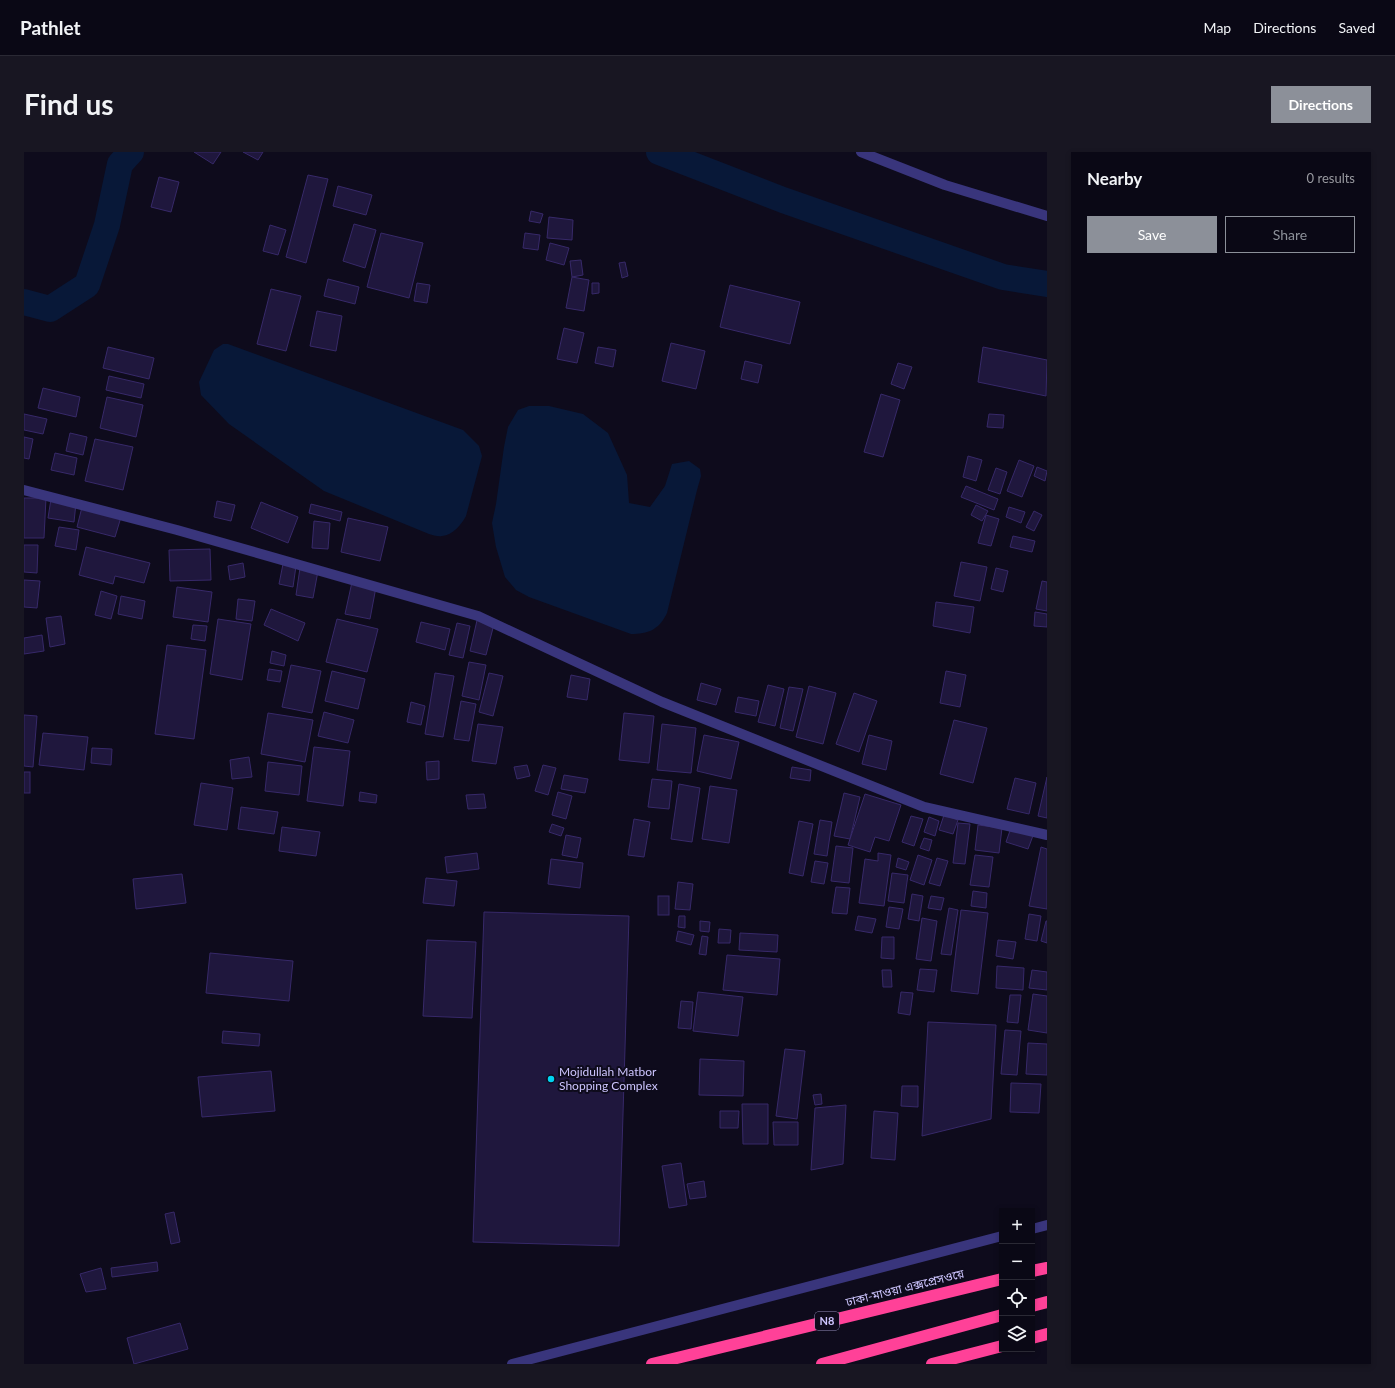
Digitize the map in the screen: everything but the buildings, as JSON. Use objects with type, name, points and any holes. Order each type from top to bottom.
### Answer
[{"type":"highway","points":[[1035,1270],[1047,1268]]},
{"type":"highway","name":"ঢাকা-মাওয়া এক্সপ্রেসওয়ে","points":[[652,1364],[999,1280]]},
{"type":"highway","points":[[1035,1305],[1047,1302]]},
{"type":"highway","points":[[822,1364],[999,1315]]},
{"type":"highway","points":[[1035,1337],[1047,1334]]},
{"type":"highway","points":[[932,1364],[999,1347]]},
{"type":"street","points":[[861,152],[945,185],[1047,216]]},
{"type":"street","points":[[24,490],[177,530],[478,616],[662,702],[924,807],[1047,835]]},
{"type":"street","points":[[1035,1227],[1047,1225]]},
{"type":"street","points":[[512,1364],[999,1237]]},
{"type":"water","points":[[223,344],[228,344],[463,430],[479,446],[482,456],[466,516],[462,523],[450,534],[436,536],[324,491],[229,424],[201,395],[199,382],[214,350]]},
{"type":"water","points":[[529,406],[549,406],[583,414],[608,433],[627,475],[629,503],[650,507],[665,486],[672,464],[689,461],[700,469],[701,476],[667,613],[657,627],[652,630],[643,633],[631,634],[529,597],[516,590],[505,577],[496,547],[492,523],[508,427],[518,410]]},
{"type":"waterway","points":[[24,302],[50,309],[87,285],[107,225],[120,164],[131,152]]},
{"type":"waterway","points":[[659,152],[783,200],[1003,277],[1047,284]]},
{"type":"place","name":"Mojidullah Matbor Shopping Complex","points":[[551,1079]]}]
